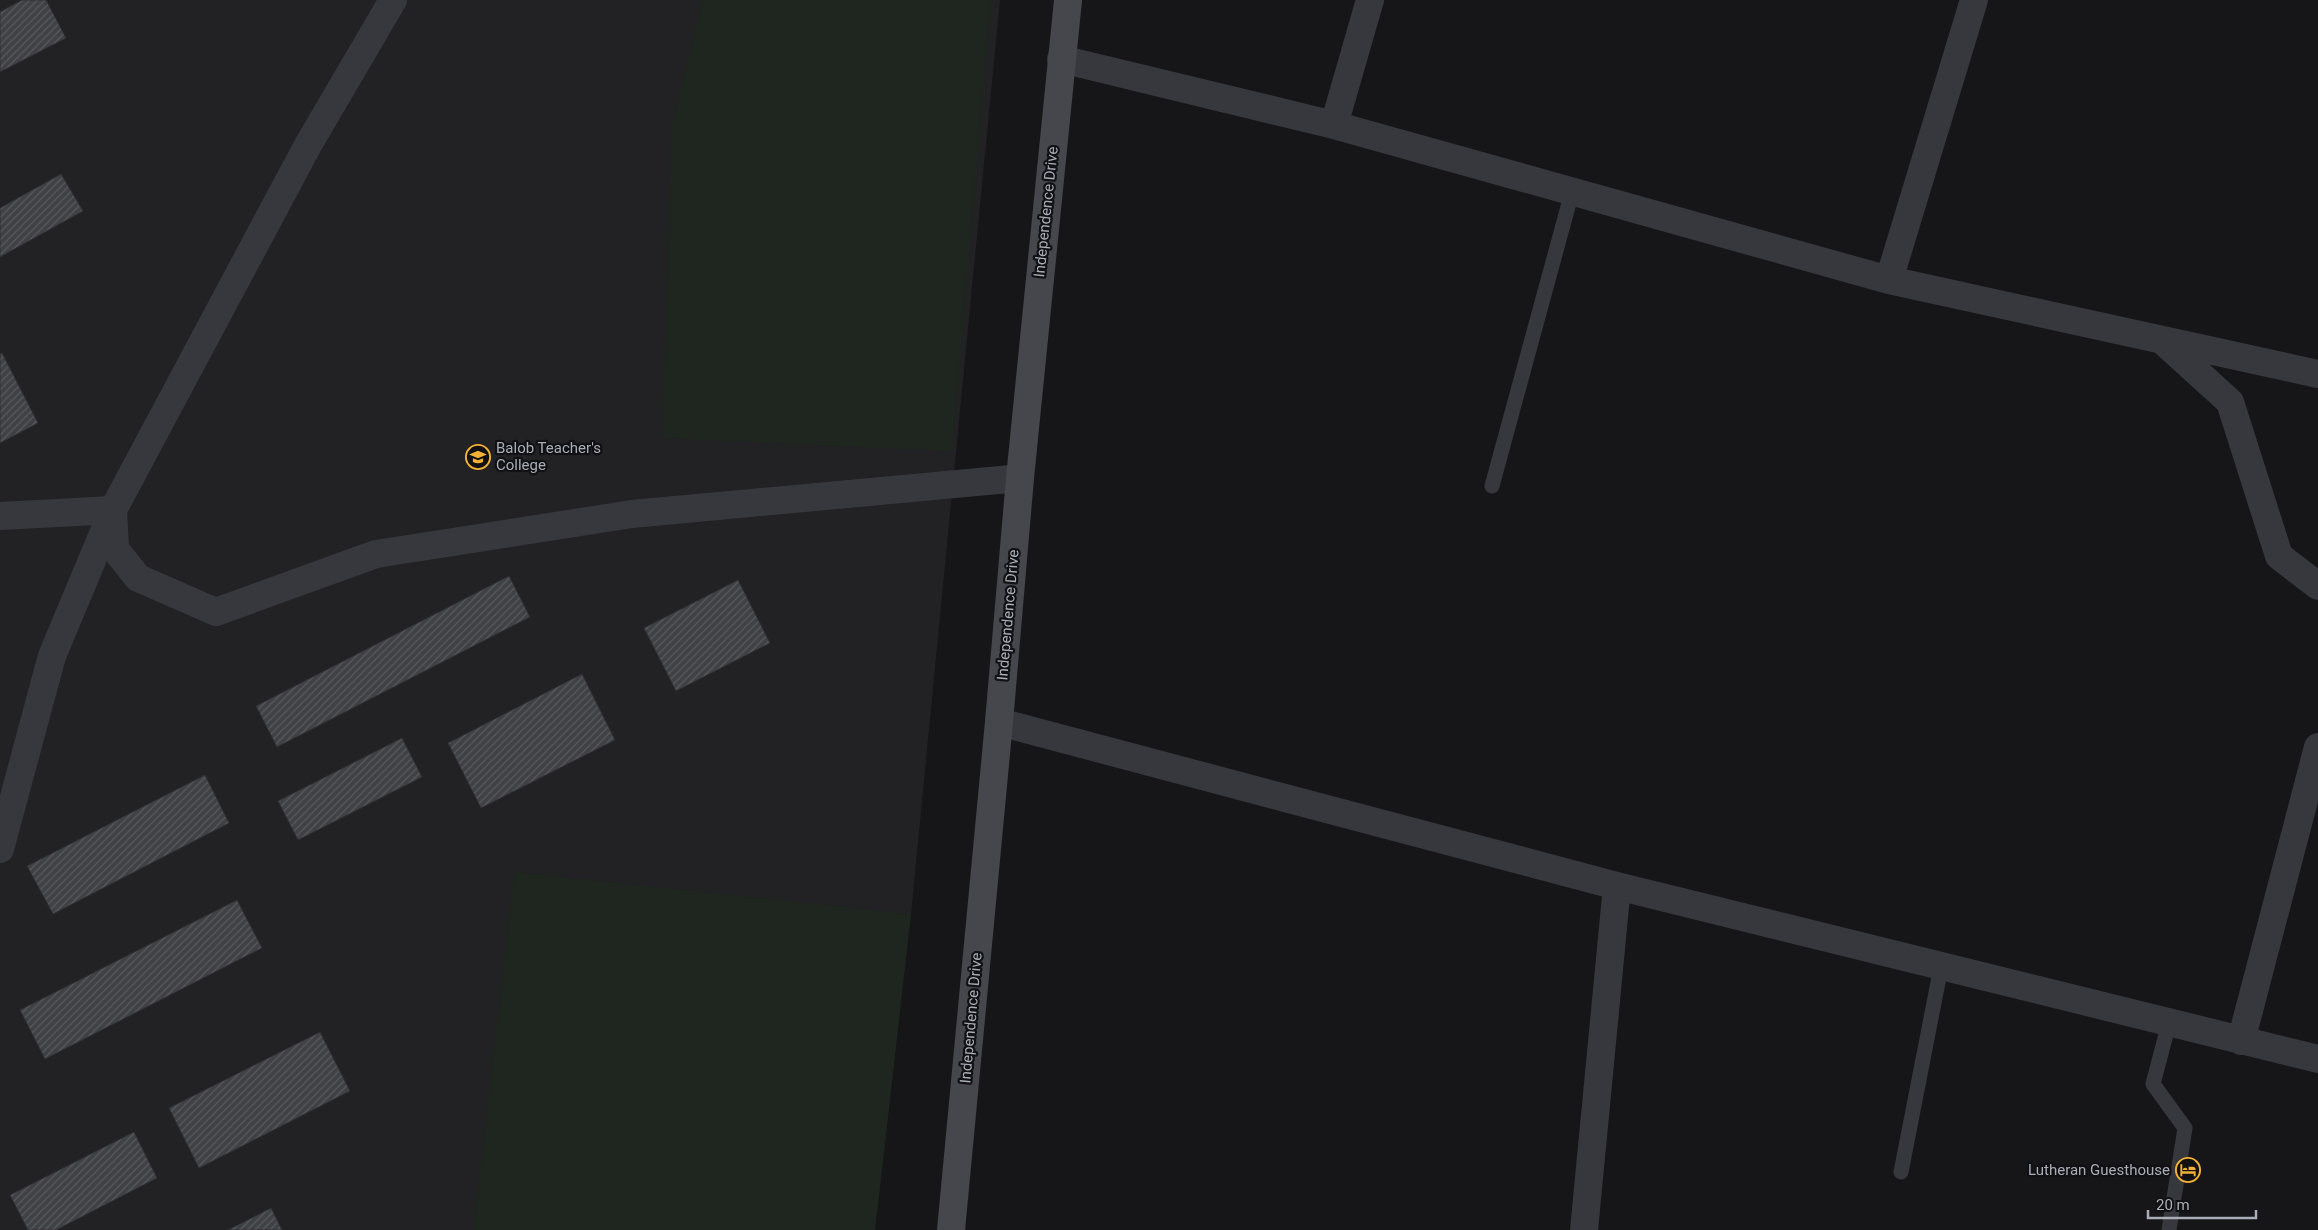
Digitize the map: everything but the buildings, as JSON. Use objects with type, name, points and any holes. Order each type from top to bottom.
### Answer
[{"type":"main road","name":"Independence Drive","points":[[951,1230],[1000,722],[1020,478],[1068,0]]},
{"type":"street","points":[[0,849],[52,656],[113,510],[308,145],[392,0]]},
{"type":"street","points":[[1334,125],[1370,0]]},
{"type":"street","points":[[1890,280],[1974,0]]},
{"type":"street","points":[[1061,59],[1334,125],[1890,280],[2163,342],[2318,374]]},
{"type":"street","points":[[2163,342],[2230,402],[2279,556],[2318,586]]},
{"type":"street","points":[[113,510],[115,549],[138,578],[216,612],[376,554],[632,514],[1020,478]]},
{"type":"street","points":[[0,516],[113,510]]},
{"type":"street","points":[[1000,722],[1617,886],[2318,1059]]},
{"type":"street","points":[[2241,1041],[2318,747]]},
{"type":"street","points":[[1584,1230],[1617,886]]},
{"type":"lane","points":[[1492,486],[1572,192]]},
{"type":"lane","points":[[1901,1172],[1942,967]]},
{"type":"lane","points":[[2168,1023],[2153,1084],[2186,1128],[2169,1230]]},
{"type":"shaded area","name":"Balob Teacher's College","points":[[0,0],[1000,0],[911,914],[875,1230],[0,1230]]},
{"type":"shaded area","points":[[702,0],[991,0],[952,451],[662,438],[672,125]]},
{"type":"shaded area","points":[[514,872],[911,914],[875,1230],[473,1230]]},
{"type":"place","name":"Balob Teacher's College","points":[[478,457]]},
{"type":"place","name":"Lutheran Guesthouse","points":[[2188,1170]]}]
